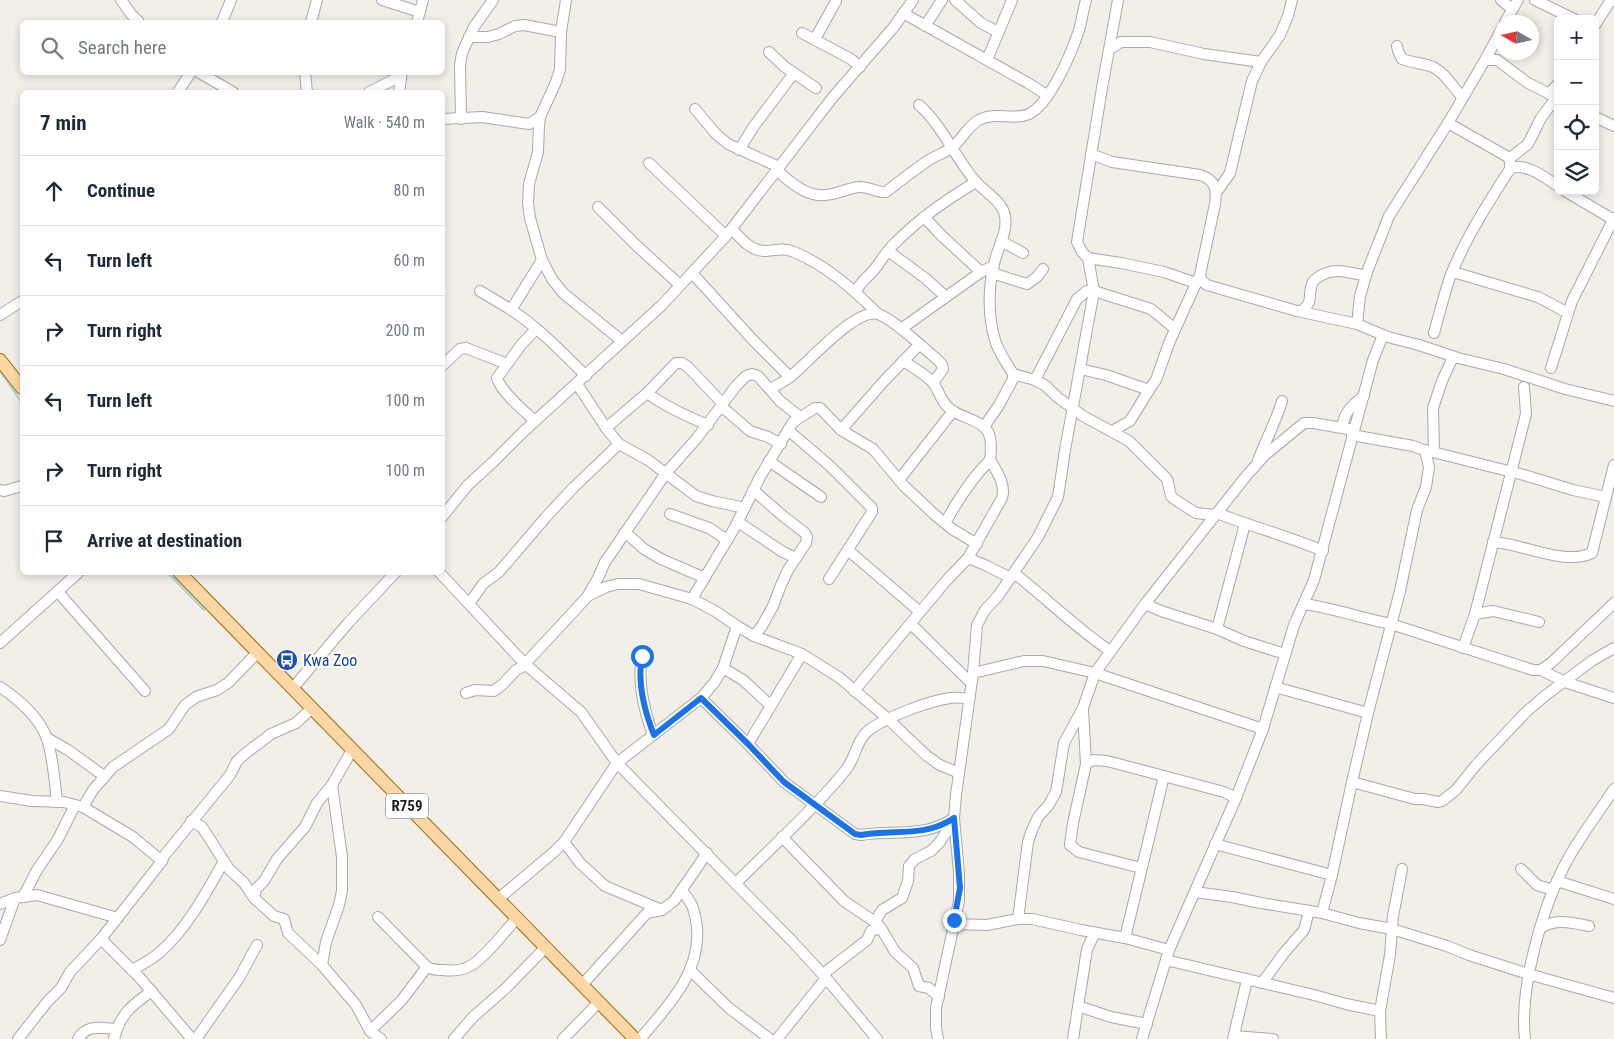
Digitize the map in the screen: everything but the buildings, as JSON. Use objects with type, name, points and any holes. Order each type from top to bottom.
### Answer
[{"type":"main road","points":[[0,360],[20,385]]},
{"type":"main road","name":"R759","points":[[182,575],[635,1039]]},
{"type":"street","points":[[112,0],[122,2],[137,20]]},
{"type":"street","points":[[223,20],[232,0]]},
{"type":"street","points":[[312,20],[317,0]]},
{"type":"street","points":[[382,0],[420,12]]},
{"type":"street","points":[[417,20],[423,0]]},
{"type":"street","points":[[461,119],[460,65],[462,54],[469,37],[493,0]]},
{"type":"street","points":[[445,513],[468,485],[662,305],[692,273],[729,232],[839,89],[860,67],[913,0]]},
{"type":"street","points":[[924,26],[942,0]]},
{"type":"street","points":[[955,0],[981,23],[998,32]]},
{"type":"street","points":[[987,60],[1012,0]]},
{"type":"street","points":[[695,109],[716,134],[728,144],[778,168],[803,191],[821,196],[860,187],[886,192],[909,173],[951,148],[969,128],[980,120],[997,116],[1020,116],[1036,109],[1057,80],[1071,52],[1080,28],[1086,0]]},
{"type":"street","points":[[938,1039],[936,1008],[960,888],[953,820],[972,678],[977,625],[985,610],[998,596],[1038,537],[1058,497],[1072,408],[1094,291],[1088,258],[1082,252],[1077,242],[1118,0]]},
{"type":"street","points":[[1216,193],[1230,173],[1252,81],[1261,62],[1280,35],[1292,0]]},
{"type":"street","points":[[1501,0],[1512,9]]},
{"type":"street","points":[[1509,15],[1518,0]]},
{"type":"street","points":[[1534,0],[1566,15]]},
{"type":"street","points":[[1599,19],[1611,0]]},
{"type":"street","points":[[565,1],[561,32],[560,69],[540,117],[538,152],[529,184],[528,204],[530,218],[542,260],[552,279],[563,293],[622,341]]},
{"type":"street","points":[[815,39],[836,1]]},
{"type":"street","points":[[903,13],[1047,95]]},
{"type":"street","points":[[469,37],[488,37],[516,26],[524,25],[561,32]]},
{"type":"street","points":[[802,33],[851,59],[860,67]]},
{"type":"street","points":[[1110,49],[1121,42],[1150,42],[1204,54],[1261,62]]},
{"type":"street","points":[[1357,324],[1360,296],[1389,216],[1448,123],[1494,44]]},
{"type":"street","points":[[1397,46],[1402,59],[1432,66],[1443,73],[1463,98]]},
{"type":"street","points":[[769,52],[785,67],[816,88]]},
{"type":"street","points":[[1434,333],[1453,272],[1473,230],[1510,163],[1528,144],[1554,97],[1528,83],[1497,60],[1486,60]]},
{"type":"street","points":[[739,150],[754,126],[794,72]]},
{"type":"street","points":[[179,90],[188,75]]},
{"type":"street","points":[[203,75],[230,90]]},
{"type":"street","points":[[305,75],[307,90]]},
{"type":"street","points":[[373,90],[399,75]]},
{"type":"street","points":[[399,90],[401,75]]},
{"type":"street","points":[[919,105],[930,115],[976,182],[1002,208],[1005,216],[1005,226],[993,269],[990,315],[995,340],[1013,374],[1011,384],[984,427]]},
{"type":"street","points":[[445,119],[482,116],[529,124],[540,117]]},
{"type":"street","points":[[1599,119],[1614,126]]},
{"type":"street","points":[[1448,123],[1508,157],[1510,163],[1526,168],[1554,184]]},
{"type":"street","points":[[1091,154],[1112,162],[1205,177],[1213,183],[1216,193],[1210,235],[1198,279],[1175,330],[1156,380],[1148,390],[1130,422],[1112,431]]},
{"type":"street","points":[[649,163],[729,232],[753,248],[765,251],[784,249],[793,252],[835,276],[856,292],[878,314],[901,329],[939,361],[942,369],[933,383]]},
{"type":"street","points":[[856,292],[858,287],[898,240],[924,217],[958,192],[976,182]]},
{"type":"street","points":[[1550,368],[1558,350],[1572,301],[1614,219],[1572,195]]},
{"type":"street","points":[[598,207],[680,285]]},
{"type":"street","points":[[924,217],[981,272]]},
{"type":"street","points":[[1001,241],[1023,253]]},
{"type":"street","points":[[888,251],[925,278],[946,297]]},
{"type":"street","points":[[1088,258],[1198,279],[1207,285],[1298,311],[1357,324],[1383,335],[1420,345],[1453,357],[1504,369],[1565,389],[1614,401]]},
{"type":"street","points":[[511,310],[542,260]]},
{"type":"street","points":[[901,329],[981,272],[993,269],[1027,284],[1037,278],[1043,269]]},
{"type":"street","points":[[1298,311],[1301,311],[1309,303],[1314,280],[1327,272],[1341,271],[1366,276]]},
{"type":"street","points":[[1453,272],[1538,297],[1568,313]]},
{"type":"street","points":[[692,273],[753,340],[790,377]]},
{"type":"street","points":[[480,291],[511,310],[536,329],[586,376]]},
{"type":"street","points":[[1035,380],[1077,299],[1088,291],[1094,291],[1151,309],[1175,330]]},
{"type":"street","points":[[0,315],[20,302]]},
{"type":"street","points":[[770,389],[790,377],[826,343],[847,327],[869,314],[878,314]]},
{"type":"street","points":[[535,421],[507,394],[497,378],[536,329]]},
{"type":"street","points":[[1142,1039],[1168,955],[1236,798],[1263,729],[1285,654],[1314,580],[1373,360],[1383,335]]},
{"type":"street","points":[[841,430],[919,345]]},
{"type":"street","points":[[445,363],[460,349],[466,348],[507,364]]},
{"type":"street","points":[[1322,913],[1368,713],[1400,591],[1417,510],[1426,487],[1433,452],[1433,408],[1453,357]]},
{"type":"street","points":[[854,691],[946,581],[968,558],[1004,492],[1000,478],[990,460],[991,446],[989,434],[984,427],[953,411],[940,400],[933,383],[924,374],[903,361]]},
{"type":"street","points":[[606,428],[647,393],[678,362],[688,367],[722,405],[750,431],[781,444]]},
{"type":"street","points":[[1080,369],[1106,375],[1148,390]]},
{"type":"street","points":[[1013,374],[1035,380],[1046,386],[1057,397],[1083,416],[1130,441],[1167,479],[1171,496],[1196,513],[1216,514],[1304,543],[1322,551]]},
{"type":"street","points":[[466,693],[475,690],[494,691],[503,684],[516,670],[525,665],[587,597],[605,562],[666,473],[708,425],[736,386],[748,375],[758,376],[780,401],[800,418]]},
{"type":"street","points":[[577,384],[619,444],[648,460],[686,490],[702,499],[745,508]]},
{"type":"street","points":[[1463,648],[1475,614],[1526,414],[1524,387]]},
{"type":"street","points":[[647,393],[659,402],[708,425]]},
{"type":"street","points":[[1342,428],[1343,420],[1351,406],[1364,396]]},
{"type":"street","points":[[1257,464],[1282,401]]},
{"type":"street","points":[[692,599],[738,522],[753,490],[793,422],[814,408],[820,408],[841,430],[873,449],[899,480],[945,523],[977,544]]},
{"type":"street","points":[[899,480],[953,411]]},
{"type":"street","points":[[1018,919],[1028,842],[1038,817],[1048,806],[1056,792],[1064,744],[1083,708],[1095,673],[1145,604],[1257,464],[1304,423],[1313,422],[1342,428],[1353,433],[1406,444],[1511,471],[1609,499]]},
{"type":"street","points":[[788,430],[830,466],[872,508],[872,512],[829,579]]},
{"type":"street","points":[[469,604],[483,584],[499,572],[557,505],[619,444]]},
{"type":"street","points":[[945,523],[968,485],[990,460]]},
{"type":"street","points":[[770,461],[821,497]]},
{"type":"street","points":[[1493,542],[1517,545],[1541,553],[1574,557],[1583,557],[1592,552],[1609,499],[1614,465]]},
{"type":"street","points":[[0,490],[4,491],[20,487]]},
{"type":"street","points":[[753,490],[805,533],[807,539],[781,585],[773,606],[754,636]]},
{"type":"street","points":[[670,514],[708,528],[727,540]]},
{"type":"street","points":[[738,522],[783,552],[796,558]]},
{"type":"street","points":[[1217,629],[1245,524]]},
{"type":"street","points":[[625,532],[644,549],[661,559],[705,578]]},
{"type":"street","points":[[848,550],[920,612]]},
{"type":"street","points":[[968,558],[1012,576],[1036,590],[1086,635],[1110,651]]},
{"type":"street","points":[[0,643],[75,575]]},
{"type":"street","points":[[292,688],[349,622],[393,575]]},
{"type":"street","points":[[442,575],[525,665],[581,712],[617,763],[707,853],[825,976],[877,1039]]},
{"type":"street","points":[[587,597],[606,587],[618,584],[639,584],[692,599],[715,610],[754,636],[802,654],[840,678],[887,718],[927,756],[940,765],[959,773]]},
{"type":"street","points":[[58,592],[145,691]]},
{"type":"street","points":[[1541,670],[1551,663],[1614,603]]},
{"type":"street","points":[[1145,604],[1217,629],[1244,641],[1285,654]]},
{"type":"street","points":[[1304,604],[1326,607],[1369,620],[1391,624],[1533,670],[1541,670],[1565,682],[1614,698]]},
{"type":"street","points":[[1475,614],[1493,612],[1539,622]]},
{"type":"street","points":[[911,624],[972,678]]},
{"type":"street","points":[[498,899],[564,842],[617,763],[701,698],[714,683],[723,668],[737,626]]},
{"type":"street","points":[[1352,782],[1415,799],[1442,801],[1456,790],[1476,765],[1525,713],[1593,660],[1614,648]]},
{"type":"street","points":[[0,940],[20,898],[37,870],[79,806],[104,776],[114,766],[169,729],[185,705],[196,697],[217,690],[228,683],[257,653]]},
{"type":"street","points":[[748,744],[802,654]]},
{"type":"street","points":[[642,656],[640,676],[644,706],[654,735]]},
{"type":"street","points":[[972,678],[1024,661],[1043,661],[1095,673],[1263,729]]},
{"type":"street","points":[[723,668],[743,680],[770,705]]},
{"type":"street","points":[[0,687],[27,709],[39,723],[47,738],[57,802]]},
{"type":"street","points":[[1275,687],[1368,713]]},
{"type":"street","points":[[701,698],[784,782],[855,834],[929,830],[943,826],[953,820]]},
{"type":"street","points":[[736,883],[815,805],[850,765],[863,735],[887,718],[950,698],[969,699]]},
{"type":"street","points":[[19,1039],[48,1001],[61,988],[70,972],[118,918],[191,821],[230,775],[237,761],[271,734],[296,723],[312,708]]},
{"type":"street","points":[[1083,708],[1086,764],[1070,845],[1079,852],[1141,868]]},
{"type":"street","points":[[47,738],[68,750],[104,776]]},
{"type":"street","points":[[254,898],[256,889],[264,881],[277,859],[305,827],[317,803],[332,785],[352,750]]},
{"type":"street","points":[[1086,764],[1093,760],[1107,761],[1224,792],[1236,798]]},
{"type":"street","points":[[1125,938],[1164,776]]},
{"type":"street","points":[[322,965],[326,942],[342,891],[342,857],[332,785]]},
{"type":"street","points":[[1525,1039],[1528,974],[1546,909],[1568,858],[1614,790]]},
{"type":"street","points":[[0,796],[79,806],[133,837],[162,861]]},
{"type":"street","points":[[777,1039],[825,976],[867,940],[871,931],[878,925],[882,910],[902,898],[908,881],[909,866],[915,859],[931,851],[939,843],[953,820]]},
{"type":"street","points":[[191,821],[202,827],[228,869],[244,883],[254,898],[274,916],[284,919],[288,933],[322,965],[356,1006],[370,1031],[381,1039]]},
{"type":"street","points":[[782,837],[844,901],[878,925],[895,952],[913,968],[919,986],[929,988],[939,997]]},
{"type":"street","points":[[564,842],[580,863],[605,886],[662,910]]},
{"type":"street","points":[[1215,844],[1332,875]]},
{"type":"street","points":[[582,985],[641,919],[647,914],[662,910],[674,901],[707,853]]},
{"type":"street","points":[[132,970],[159,953],[177,934],[224,861]]},
{"type":"street","points":[[1381,1039],[1380,1011],[1392,928],[1392,916],[1402,869]]},
{"type":"street","points":[[1521,869],[1537,885],[1555,886],[1614,899]]},
{"type":"street","points":[[640,1039],[670,1003],[691,970],[697,943],[695,915],[693,906],[681,890]]},
{"type":"street","points":[[1194,892],[1322,913],[1360,923],[1392,928],[1528,974],[1614,998]]},
{"type":"street","points":[[0,904],[38,895],[118,918]]},
{"type":"street","points":[[1262,983],[1284,952],[1304,930],[1309,911]]},
{"type":"street","points":[[378,917],[427,967],[430,969],[446,970],[469,967],[480,959],[517,918]]},
{"type":"street","points":[[953,924],[987,925],[1018,919],[1032,919],[1125,938],[1168,955],[1247,980],[1380,1011]]},
{"type":"street","points":[[1541,928],[1554,922],[1589,926]]},
{"type":"street","points":[[1081,930],[1089,944]]},
{"type":"street","points":[[1073,1039],[1089,944],[1095,933]]},
{"type":"street","points":[[101,939],[152,991],[192,1039]]},
{"type":"street","points":[[196,1039],[239,978],[257,945]]},
{"type":"street","points":[[454,1039],[473,1017],[505,989],[546,946]]},
{"type":"street","points":[[370,1031],[401,1001],[427,967]]},
{"type":"street","points":[[691,970],[729,1008],[770,1039]]},
{"type":"street","points":[[1247,980],[1233,1037],[1273,1039]]},
{"type":"street","points":[[78,1039],[85,1030],[91,1029],[116,1034],[123,1015],[152,991]]},
{"type":"street","points":[[563,1039],[599,1002]]},
{"type":"street","points":[[1078,1006],[1111,1017],[1147,1024]]},
{"type":"waterway","points":[[0,371],[20,400]]},
{"type":"waterway","points":[[170,575],[204,610]]},
{"type":"place","name":"Kwa Zoo","points":[[287,660]]},
{"type":"route","points":[[642,656],[640,676],[644,706],[654,735],[701,698],[784,782],[855,834],[929,830],[943,826],[954,818],[960,888],[954,920]]}]
